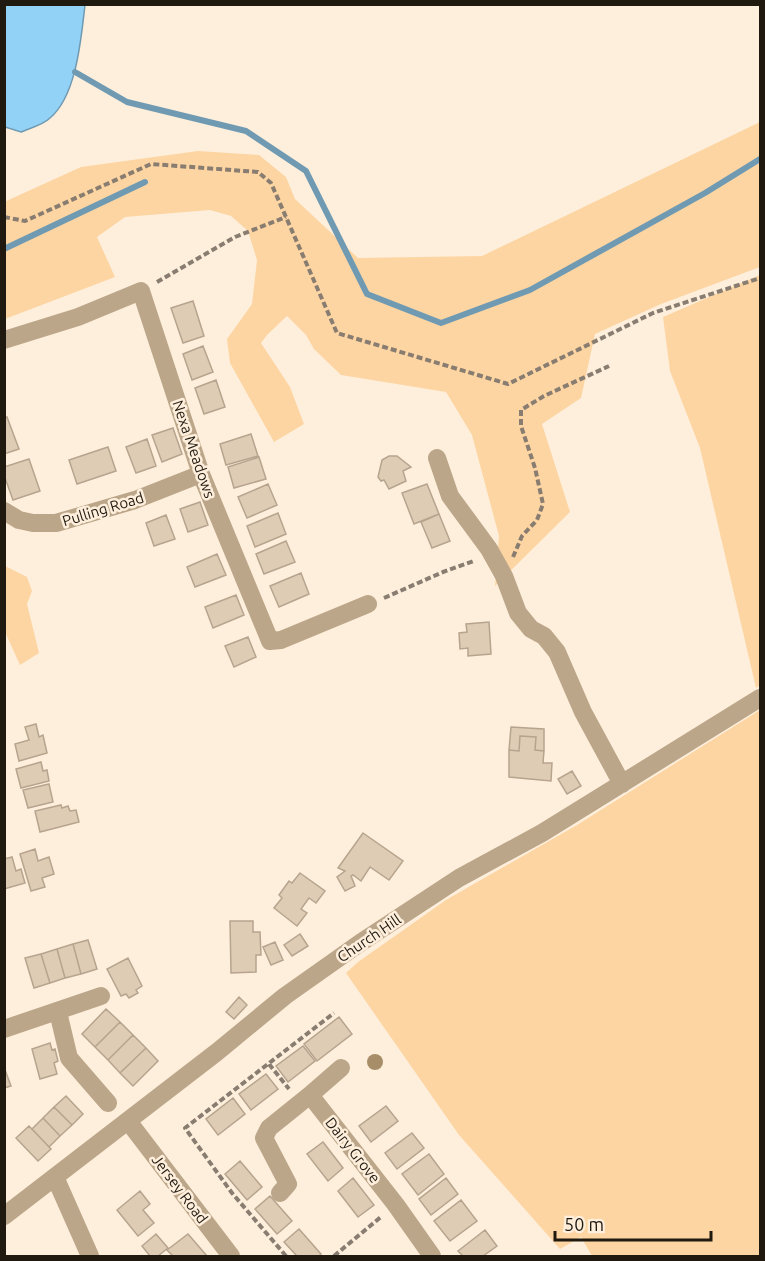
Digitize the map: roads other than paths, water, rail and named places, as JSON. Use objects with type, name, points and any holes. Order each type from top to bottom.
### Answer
[{"type":"street","name":"Nexa Meadows","points":[[4,340],[78,317],[141,291],[201,474],[270,641],[281,640],[368,604]]},
{"type":"street","points":[[437,458],[450,496],[492,555],[518,613],[531,629],[544,636],[557,652],[583,712],[622,784]]},
{"type":"street","name":"Pulling Road","points":[[4,511],[19,520],[33,523],[56,523],[135,500],[201,474]]},
{"type":"street","name":"Church Hill","points":[[4,1216],[285,996],[360,943],[459,878],[542,833],[760,698]]},
{"type":"street","points":[[4,1029],[101,996]]},
{"type":"street","points":[[58,1012],[69,1058],[108,1103]]},
{"type":"street","points":[[280,1193],[288,1184],[264,1138],[268,1128],[341,1068]]},
{"type":"street","name":"Dairy Grove","points":[[310,1095],[392,1208],[432,1257]]},
{"type":"street","name":"Jersey Road","points":[[128,1121],[231,1257]]},
{"type":"street","points":[[55,1177],[90,1257]]},
{"type":"water","points":[[5,4],[85,5],[76,65],[66,95],[59,108],[47,120],[21,132],[5,127]]},
{"type":"waterway","points":[[75,72],[127,102],[246,131],[306,171],[367,294],[441,323],[530,290],[705,193],[760,159]]},
{"type":"waterway","points":[[4,249],[145,182]]}]
